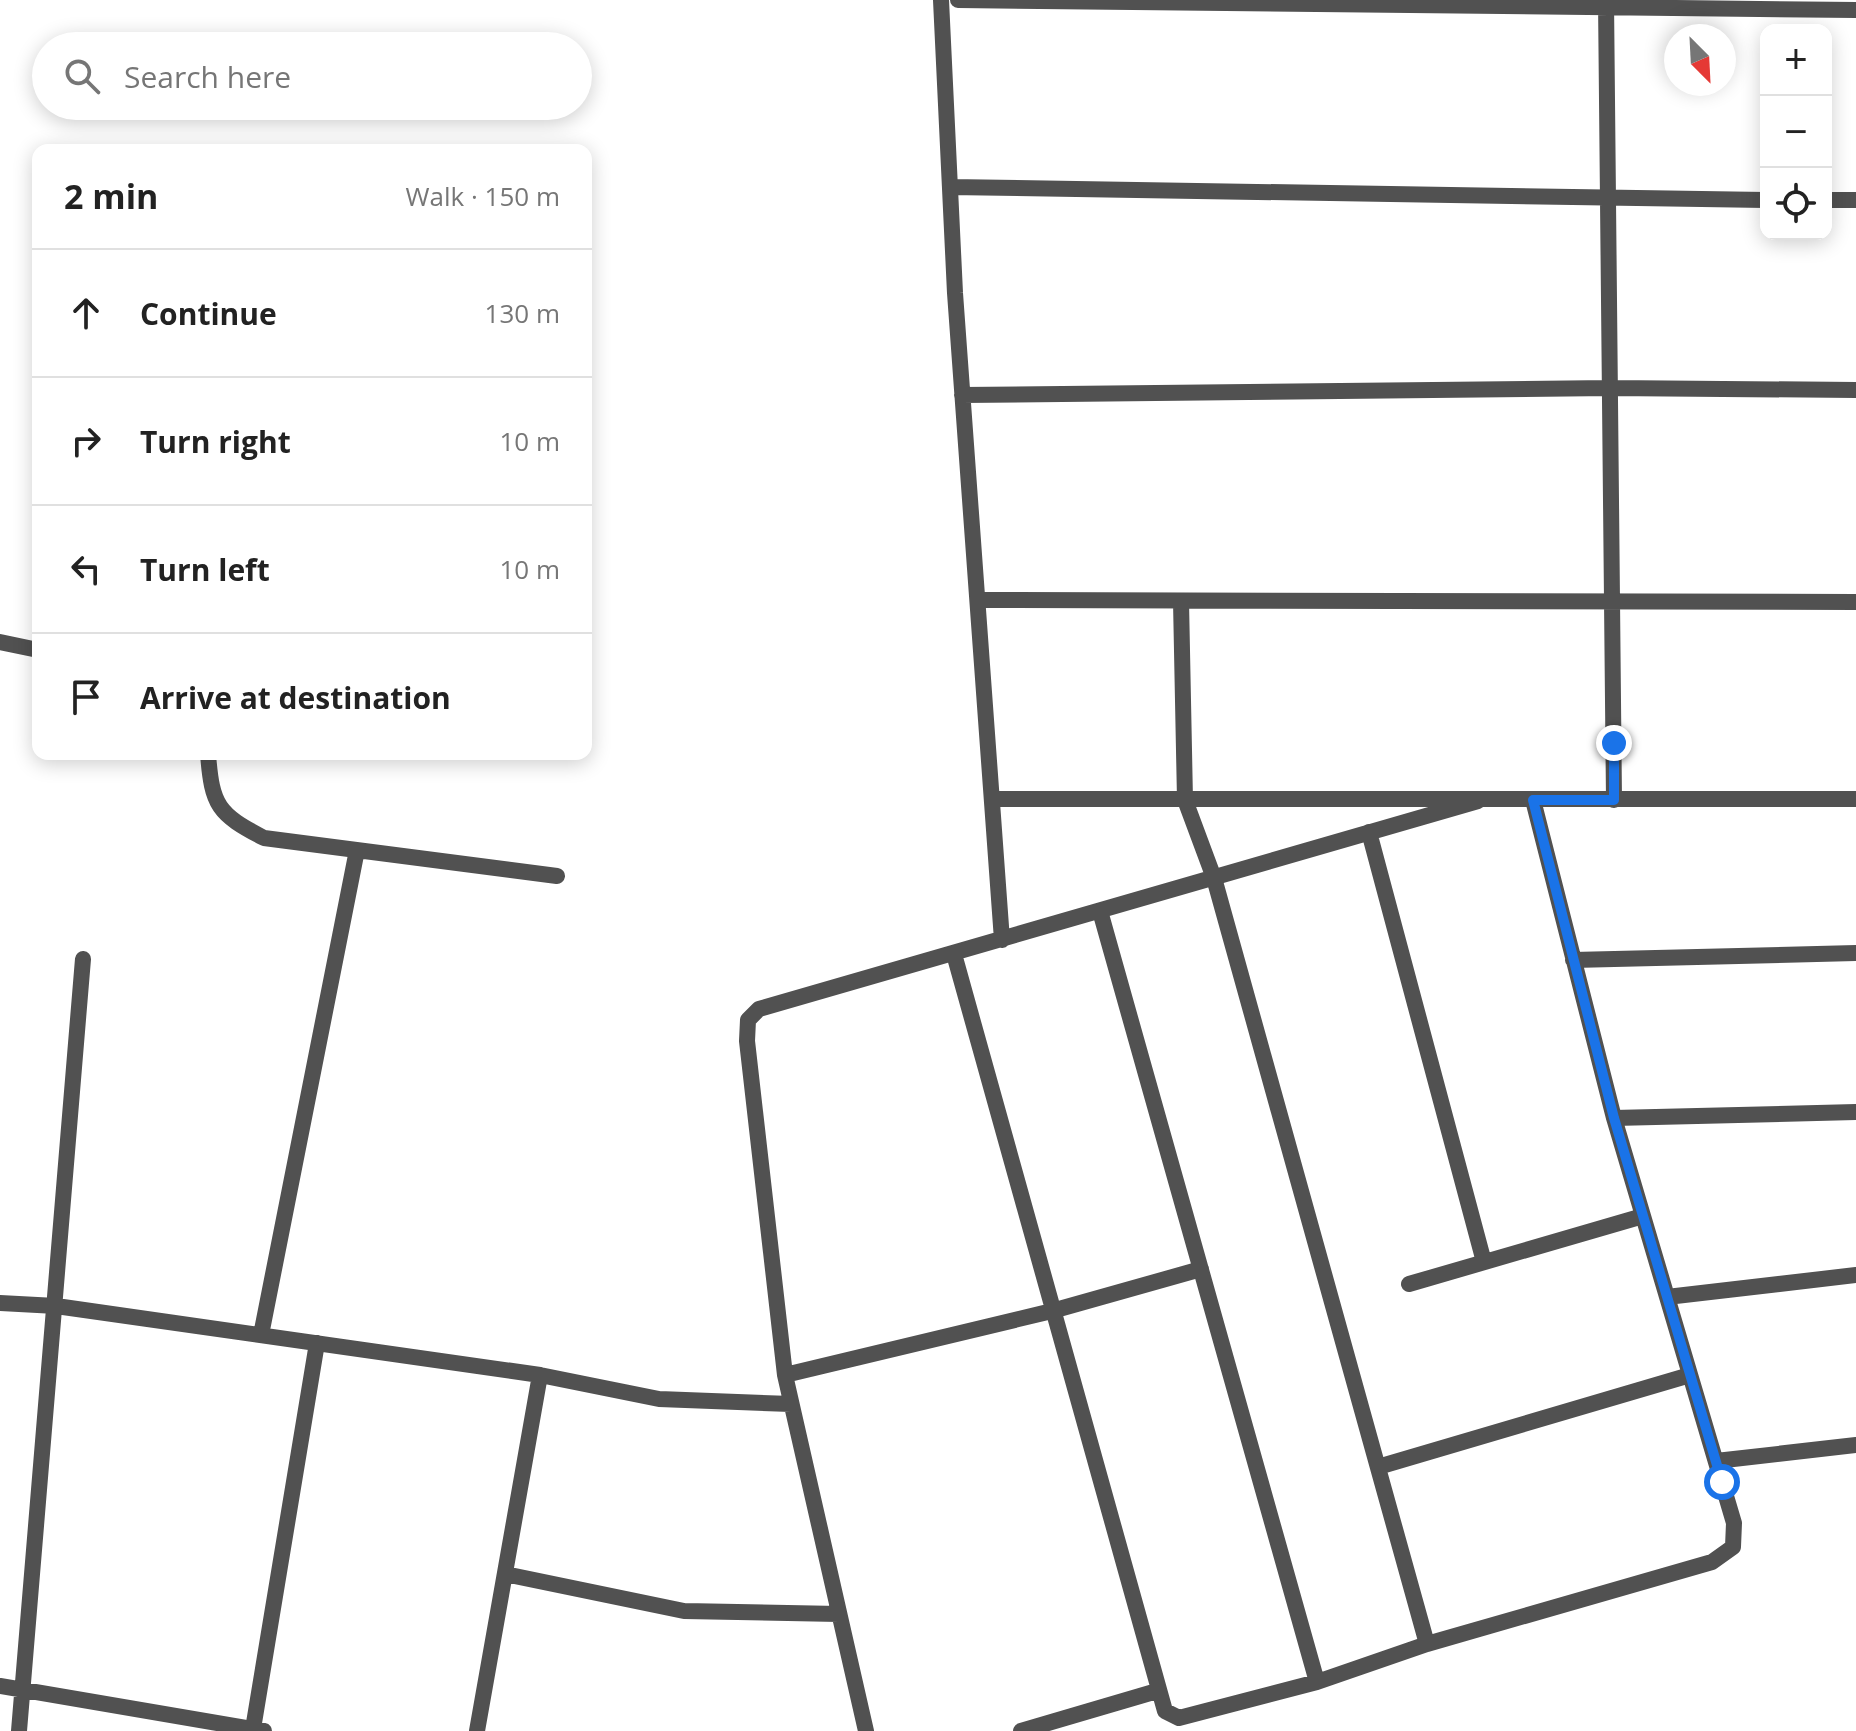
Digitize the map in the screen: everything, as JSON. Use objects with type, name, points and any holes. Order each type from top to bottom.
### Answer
[{"type":"street","points":[[941,0],[962,395],[1002,940]]},
{"type":"street","points":[[958,0],[1824,5],[1856,10]]},
{"type":"street","points":[[1606,4],[1614,800]]},
{"type":"street","points":[[950,187],[1760,200]]},
{"type":"street","points":[[1832,200],[1856,200]]},
{"type":"street","points":[[962,395],[1610,388],[1856,390]]},
{"type":"street","points":[[978,600],[1856,602]]},
{"type":"street","points":[[1181,601],[1185,800],[1214,878],[1427,1644]]},
{"type":"street","points":[[0,642],[32,649]]},
{"type":"street","points":[[208,760],[211,790],[229,820],[264,838],[557,876]]},
{"type":"street","points":[[992,799],[1856,799]]},
{"type":"street","points":[[954,954],[1165,1711],[1179,1718],[1317,1682],[1427,1644],[1712,1562],[1733,1547],[1734,1523],[1614,1118],[1533,800]]},
{"type":"street","points":[[866,1731],[785,1375],[747,1041],[748,1020],[759,1009],[1478,801]]},
{"type":"street","points":[[1369,832],[1484,1262]]},
{"type":"street","points":[[261,1335],[357,850]]},
{"type":"street","points":[[1100,911],[1317,1682]]},
{"type":"street","points":[[1573,960],[1856,953]]},
{"type":"street","points":[[19,1731],[25,1689],[83,959]]},
{"type":"street","points":[[1614,1118],[1856,1112]]},
{"type":"street","points":[[1409,1284],[1643,1216]]},
{"type":"street","points":[[785,1375],[1052,1311],[1201,1269]]},
{"type":"street","points":[[1667,1297],[1856,1275]]},
{"type":"street","points":[[0,1303],[56,1306],[540,1375],[659,1399],[791,1404]]},
{"type":"street","points":[[0,1686],[258,1730],[317,1343]]},
{"type":"street","points":[[477,1731],[540,1375]]},
{"type":"street","points":[[1378,1467],[1690,1375]]},
{"type":"street","points":[[1716,1461],[1856,1445]]},
{"type":"street","points":[[505,1574],[684,1611],[839,1614]]},
{"type":"street","points":[[1021,1731],[1157,1691]]},
{"type":"route","points":[[1614,743],[1614,800],[1533,800],[1614,1118],[1722,1482]]}]
